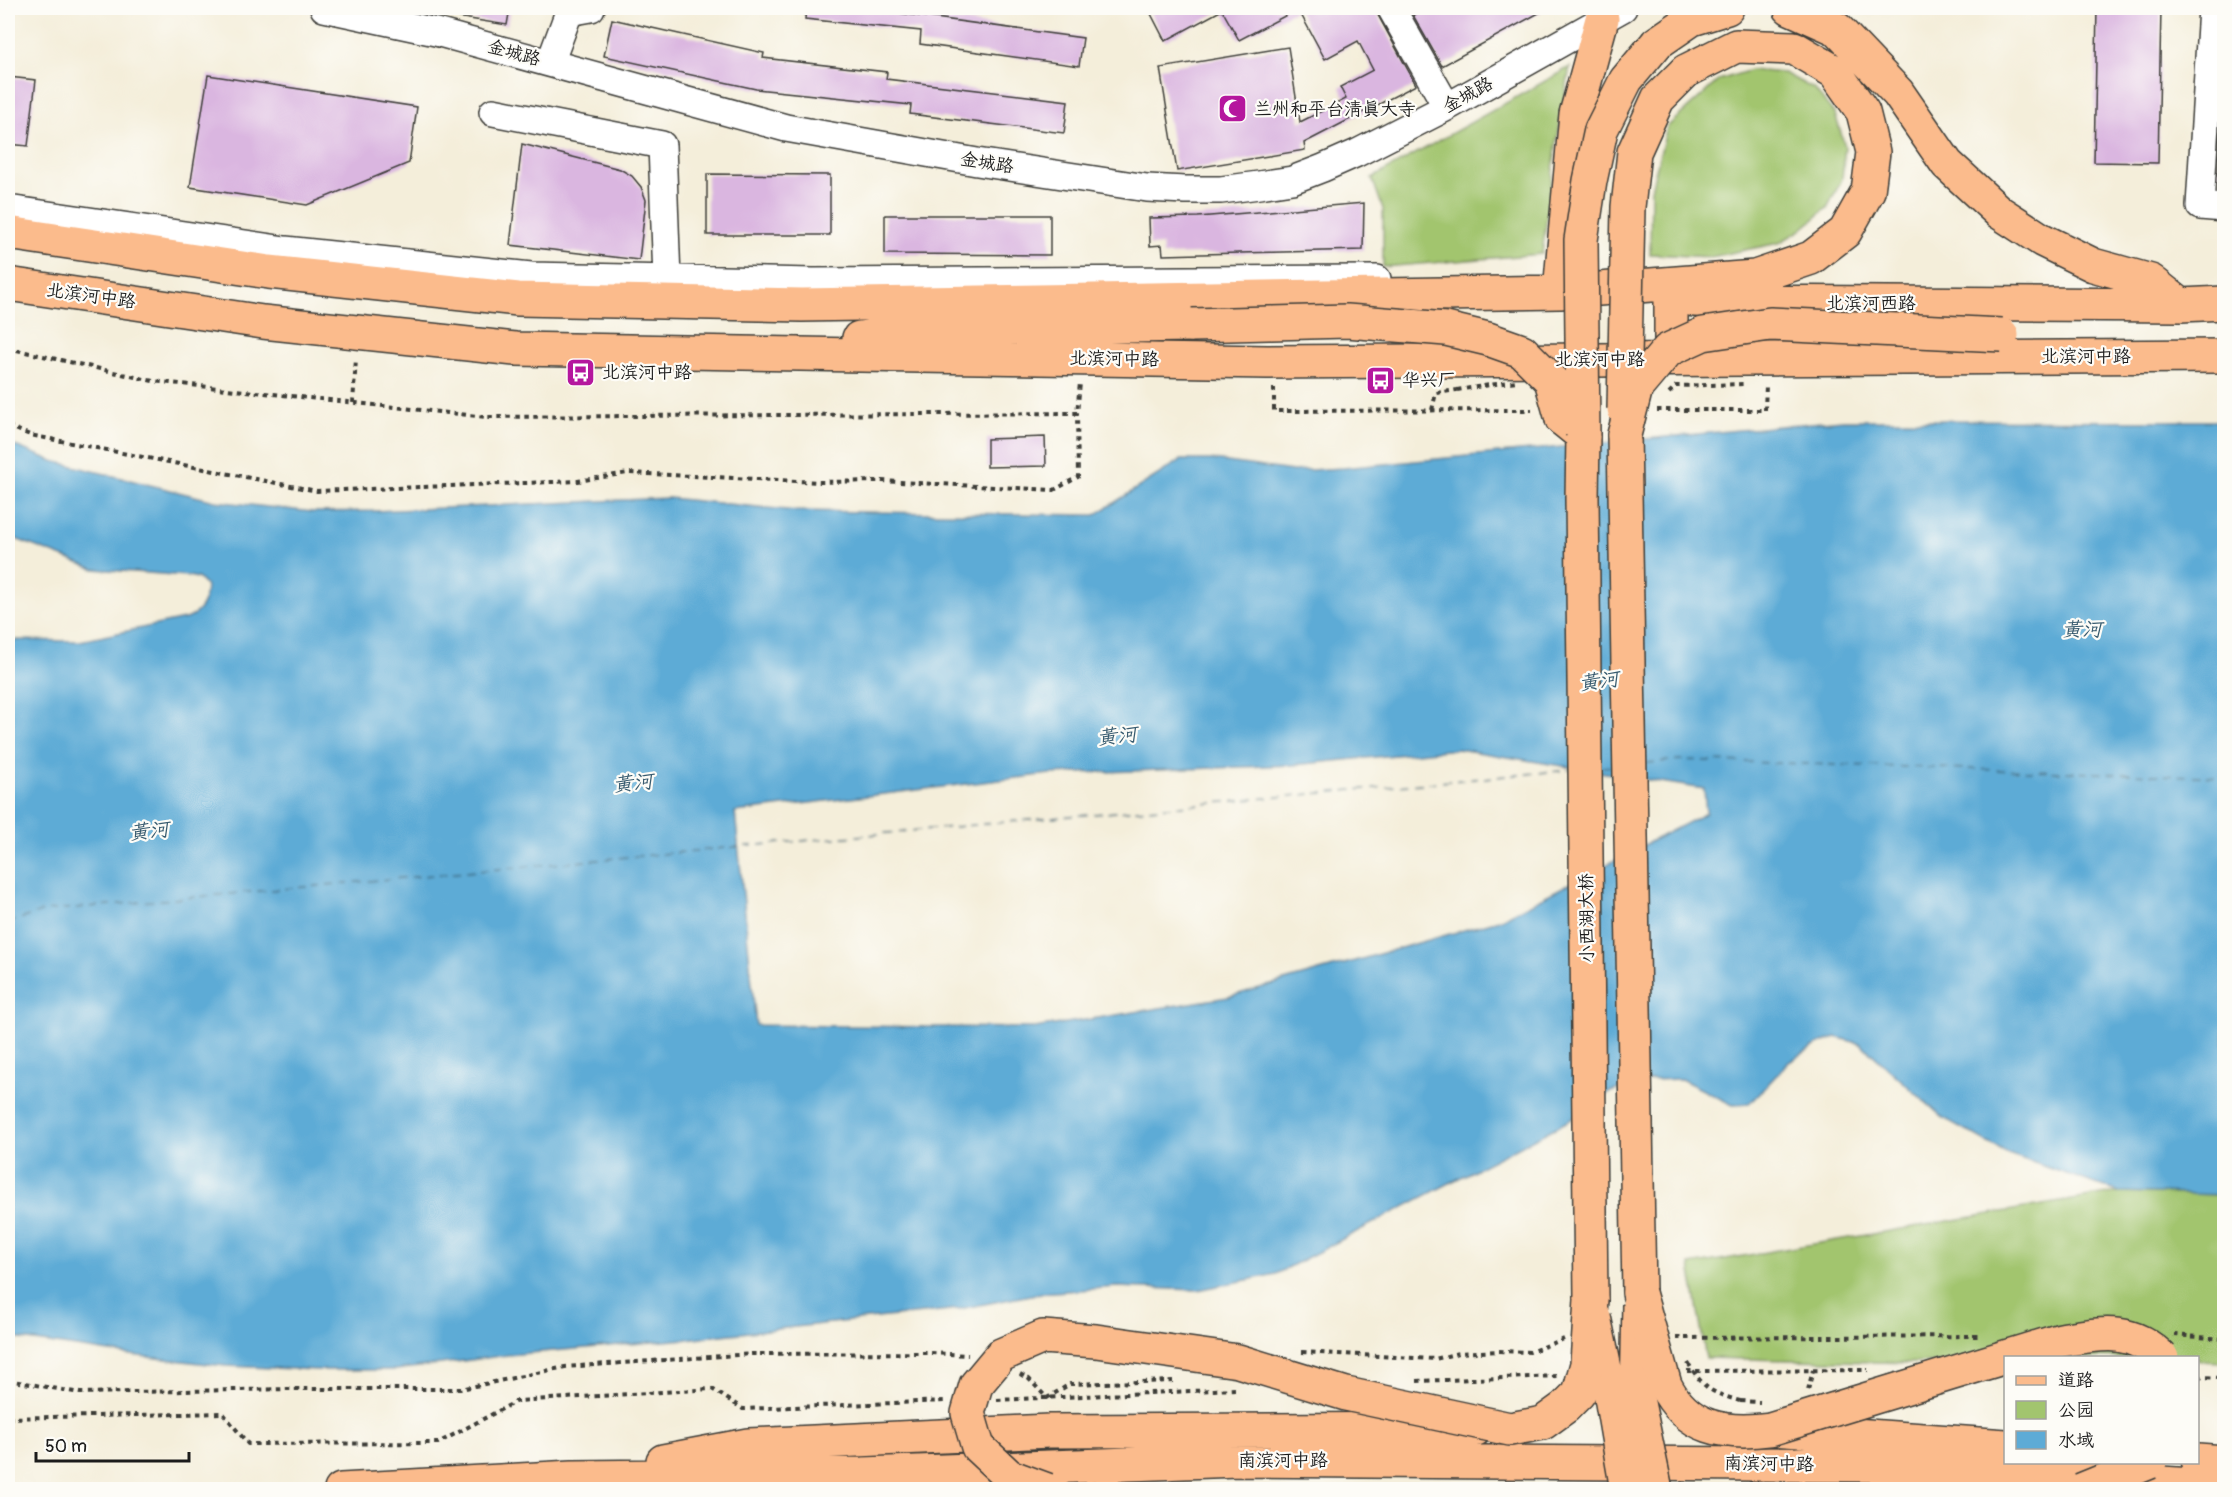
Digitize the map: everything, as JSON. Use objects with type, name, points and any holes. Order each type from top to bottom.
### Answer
[{"type":"main road","name":"小西湖大桥","points":[[1627,1490],[1591,1299],[1581,240],[1601,130],[1626,80],[1657,43],[1692,19],[1727,8]]},
{"type":"main road","points":[[1790,8],[1837,29],[1898,93],[1947,165],[2000,212],[2042,240],[2092,265],[2151,281],[2181,305],[2224,303]]},
{"type":"main road","points":[[1560,292],[1576,114],[1612,13]]},
{"type":"main road","points":[[8,233],[269,272],[518,299],[802,305],[1560,292],[1755,278],[1811,258],[1845,232],[1868,191],[1873,152],[1863,112],[1835,72],[1794,48],[1736,46],[1686,71],[1658,99],[1634,152],[1628,207],[1624,435],[1639,1293],[1637,1398],[1656,1490]]},
{"type":"main road","name":"北滨河中路","points":[[8,284],[263,322],[515,349],[1267,362],[2224,356]]},
{"type":"main road","name":"北滨河西路","points":[[1560,292],[1745,302],[2181,305]]},
{"type":"main road","points":[[1671,298],[1671,358]]},
{"type":"main road","points":[[738,353],[929,329],[1347,321],[1446,329],[1488,339],[1522,351],[1551,380],[1562,419],[1583,436]]},
{"type":"main road","points":[[1624,435],[1636,388],[1668,350],[1702,334],[1770,324],[2002,335],[2224,338]]},
{"type":"main road","points":[[1639,1293],[1665,1385],[1672,1399],[1690,1418],[1709,1426],[1743,1432],[1770,1429],[2004,1446]]},
{"type":"main road","points":[[572,1477],[748,1445],[1049,1431],[1510,1428],[1543,1423],[1579,1393],[1587,1364],[1591,1299]]},
{"type":"main road","points":[[2009,1356],[2061,1340],[2096,1334],[2124,1334],[2150,1345],[2160,1356]]},
{"type":"main road","points":[[1047,1490],[1009,1476],[978,1447],[968,1413],[976,1385],[1001,1355],[1043,1337],[1096,1341],[1238,1361],[1346,1394],[1510,1428]]},
{"type":"main road","points":[[1770,1429],[2004,1357]]},
{"type":"main road","name":"南滨河中路","points":[[341,1490],[572,1477],[863,1474],[1238,1460],[1877,1465],[2224,1487]]},
{"type":"main road","points":[[2199,1460],[2224,1462]]},
{"type":"main road","points":[[2081,1490],[2145,1464]]},
{"type":"street","name":"金城路","points":[[324,8],[436,32],[786,128],[977,162],[1147,188],[1221,190],[1292,180],[1357,153],[1447,107],[1612,13]]},
{"type":"street","points":[[550,63],[569,12],[591,8]]},
{"type":"street","points":[[1391,8],[1447,107]]},
{"type":"street","points":[[2212,8],[2200,206],[2224,208]]},
{"type":"street","points":[[493,112],[663,146],[667,279]]},
{"type":"street","points":[[8,209],[285,250],[519,275],[837,282],[1434,279],[1560,292]]},
{"type":"path","points":[[353,403],[358,332]]},
{"type":"path","points":[[8,348],[153,381],[486,417],[1077,413]]},
{"type":"path","points":[[1432,411],[1436,393],[1526,380]]},
{"type":"path","points":[[8,426],[30,435],[317,491],[578,481],[628,473],[819,482],[880,481],[1054,490],[1078,477],[1077,413],[1080,382],[1091,382]]},
{"type":"path","points":[[1668,394],[1676,386],[1744,384]]},
{"type":"path","points":[[1646,410],[1765,410],[1766,384]]},
{"type":"path","points":[[1263,387],[1274,387],[1274,411],[1539,410]]},
{"type":"path","points":[[1624,435],[1659,402]]},
{"type":"path","points":[[8,1380],[80,1393],[289,1389],[461,1389],[565,1367],[741,1354],[931,1353],[970,1355]]},
{"type":"path","points":[[1687,1362],[1697,1378],[1713,1393],[1740,1401]]},
{"type":"path","points":[[1010,1370],[1029,1378],[1047,1398]]},
{"type":"path","points":[[2199,1377],[2224,1378]]},
{"type":"green space","points":[[1570,67],[1556,147],[1542,254],[1383,267],[1383,209],[1372,178]]},
{"type":"green space","points":[[1751,70],[1784,73],[1814,89],[1835,114],[1845,146],[1842,179],[1827,208],[1801,230],[1779,243],[1711,257],[1650,254],[1651,189],[1667,127],[1719,80]]},
{"type":"green space","points":[[2119,1192],[2224,1195],[2224,1362],[2199,1361],[2199,1356],[2004,1356],[2004,1362],[1915,1363],[1706,1358],[1690,1265]]},
{"type":"water","name":"黄河","points":[[1843,420],[2224,421],[2224,1195],[2119,1192],[2008,1154],[1942,1117],[1861,1044],[1836,1037],[1813,1047],[1789,1062],[1749,1104],[1733,1105],[1681,1079],[1651,1080],[1610,1092],[1570,1120],[1276,1274],[1198,1290],[1117,1287],[1041,1293],[959,1309],[686,1339],[508,1355],[396,1370],[318,1370],[226,1366],[8,1337],[8,640],[80,641],[189,618],[202,605],[206,586],[198,578],[188,576],[94,569],[8,536],[8,443],[53,461],[215,501],[313,512],[669,498],[797,511],[1095,515],[1181,460],[1213,460],[1293,471]],"holes":[[[1458,749],[1704,789],[1706,813],[1499,920],[1228,997],[1035,1028],[756,1025],[735,812],[1050,774],[1293,765]]]},
{"type":"building","points":[[457,8],[510,8],[507,25],[457,17]]},
{"type":"building","points":[[806,8],[900,8],[899,13],[1083,38],[1079,66],[920,44],[921,31],[805,19]]},
{"type":"building","points":[[1148,8],[1374,8],[1416,85],[1304,143],[1305,150],[1177,171],[1160,68],[1288,47],[1300,122],[1346,99],[1340,87],[1373,70],[1358,41],[1325,59],[1298,9],[1239,40],[1222,10],[1165,41]]},
{"type":"building","points":[[1426,8],[1548,8],[1442,66],[1413,15]]},
{"type":"building","points":[[2097,8],[2161,8],[2158,163],[2094,162]]},
{"type":"building","points":[[612,19],[764,53],[763,58],[887,72],[886,79],[1068,101],[1064,133],[910,114],[911,105],[756,89],[604,56]]},
{"type":"building","points":[[208,75],[417,107],[409,163],[307,205],[190,187]]},
{"type":"building","points":[[8,77],[36,80],[28,146],[8,144]]},
{"type":"building","points":[[2220,132],[2224,132],[2224,175],[2218,175]]},
{"type":"building","points":[[522,144],[620,169],[632,176],[641,187],[646,200],[639,260],[510,245]]},
{"type":"building","points":[[707,174],[830,175],[830,235],[707,235]]},
{"type":"building","points":[[1364,203],[1363,250],[1163,255],[1162,245],[1150,246],[1149,218],[1198,217]]},
{"type":"building","points":[[885,215],[1050,215],[1050,255],[885,254]]},
{"type":"building","points":[[1045,437],[1046,466],[987,467],[987,439]]},
{"type":"ferry route","points":[[1647,763],[1679,760],[2224,777]]},
{"type":"ferry route","points":[[1602,767],[1615,766]]},
{"type":"ferry route","points":[[8,923],[44,911],[1570,770]]},
{"type":"place","name":"兰州和平台清真大寺","points":[[1233,109]]},
{"type":"place","name":"北滨河中路","points":[[581,372]]},
{"type":"place","name":"华兴厂","points":[[1381,380]]}]
